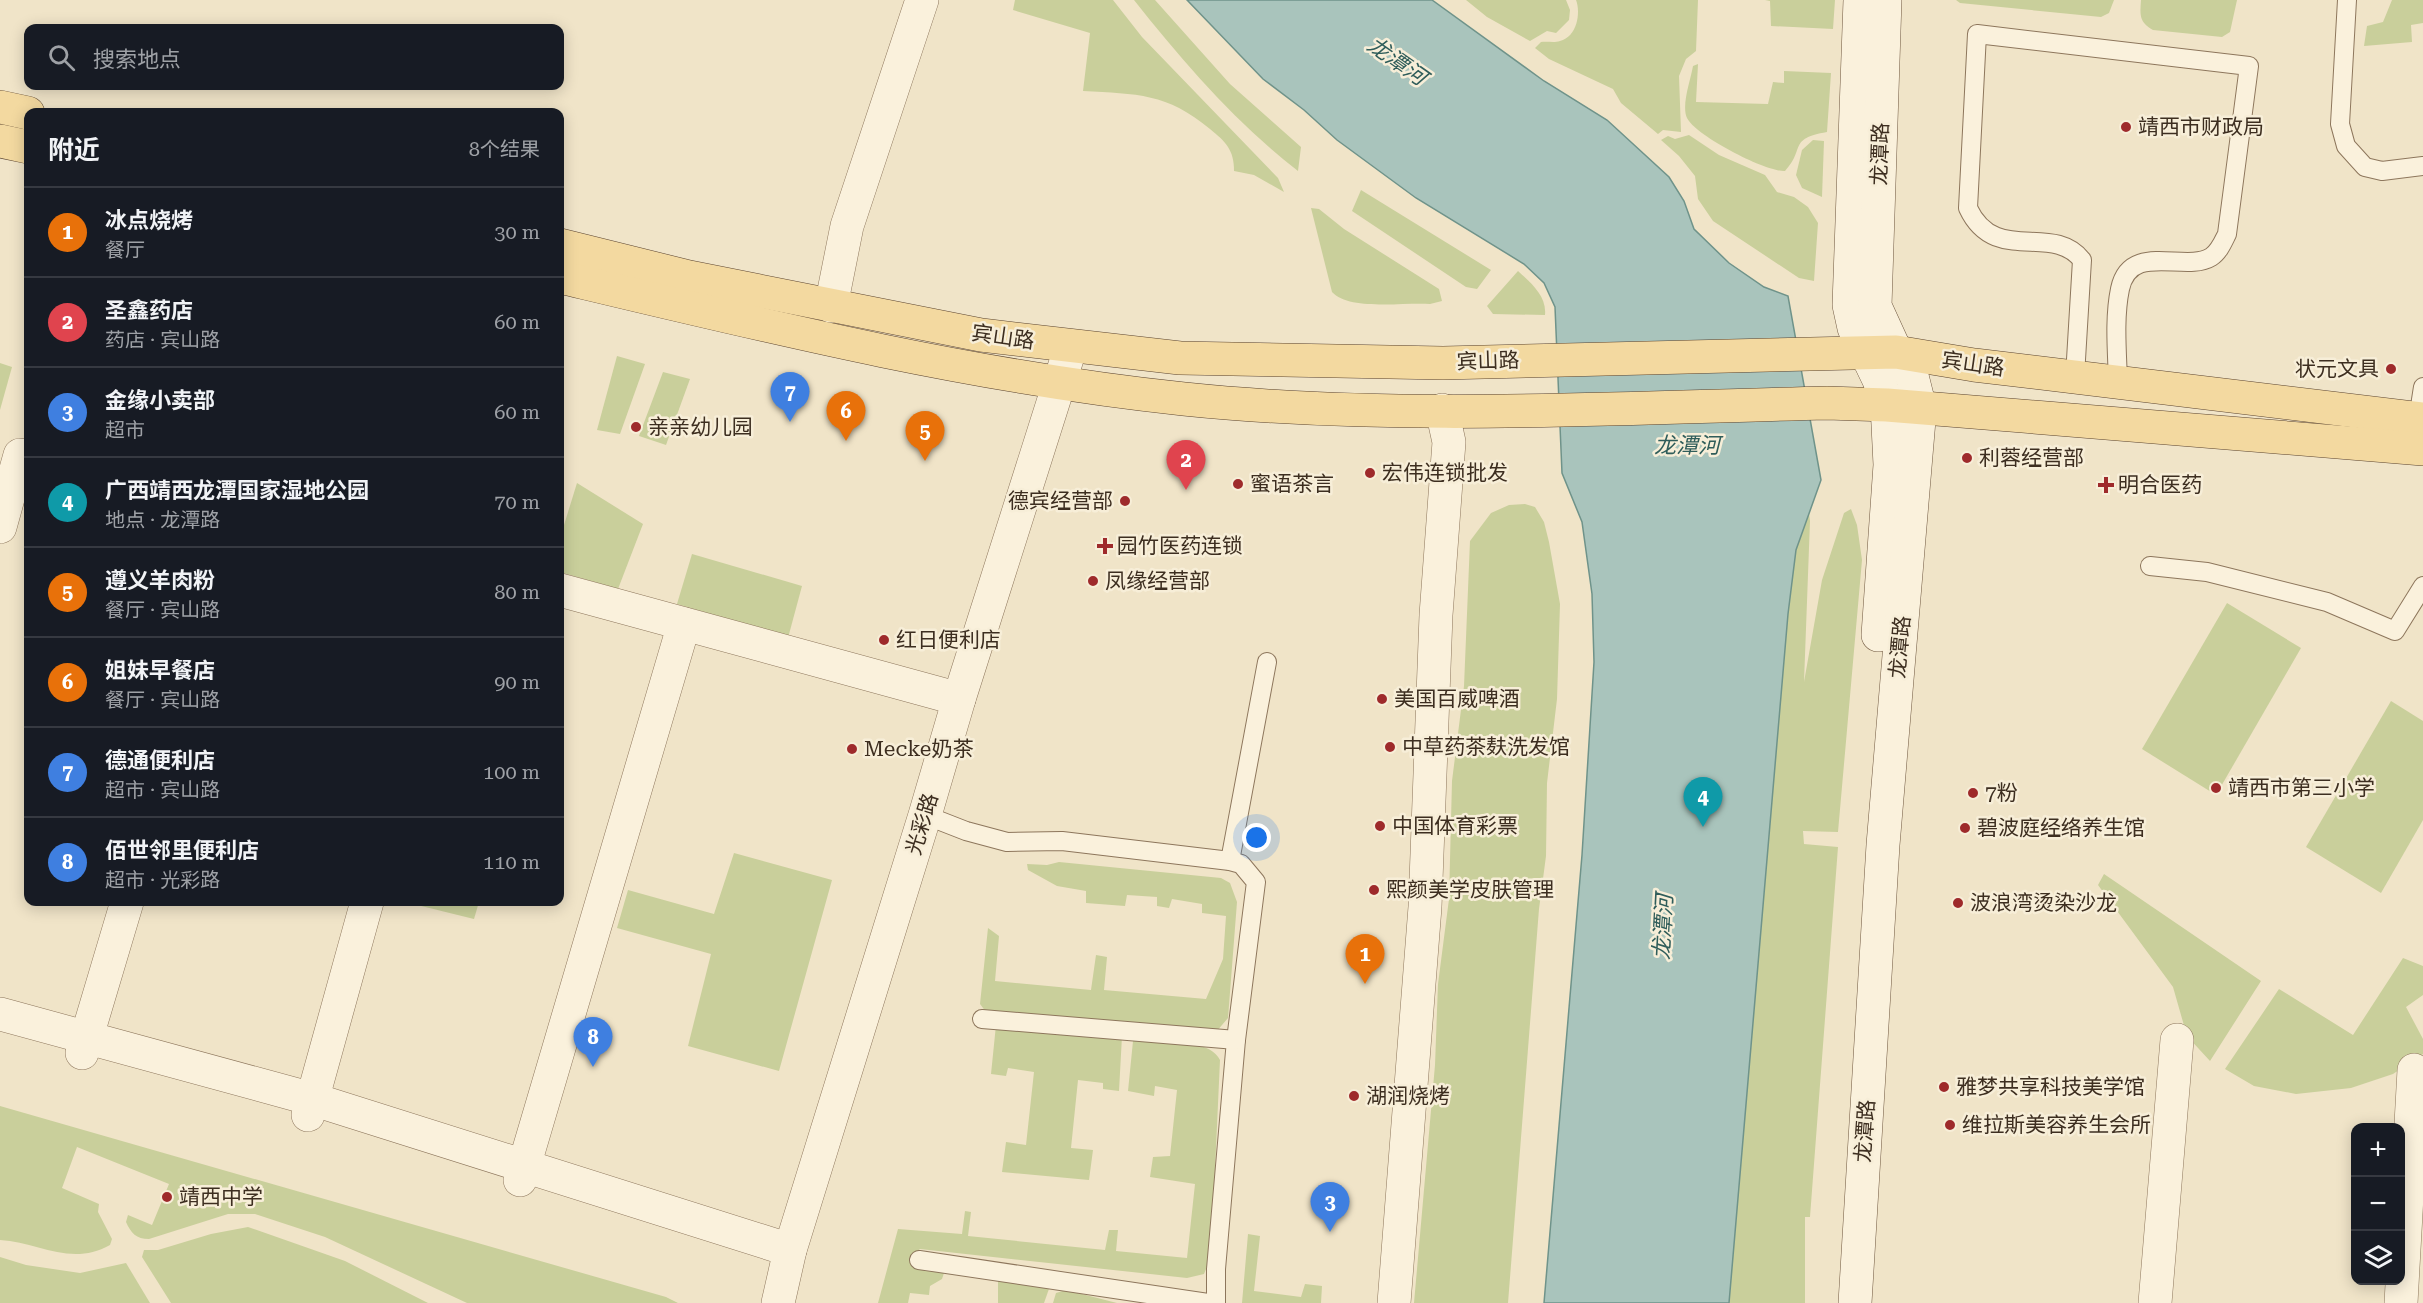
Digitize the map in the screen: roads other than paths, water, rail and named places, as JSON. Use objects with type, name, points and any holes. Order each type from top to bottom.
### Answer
[{"type":"main road","points":[[0,107],[24,112]]},
{"type":"main road","points":[[0,141],[24,146]]},
{"type":"main road","name":"宾山路","points":[[564,246],[689,277],[981,335],[1180,358],[1331,362],[1896,352],[1974,365],[2118,381],[2421,429]]},
{"type":"main road","name":"宾山路","points":[[564,278],[682,306],[975,369],[1184,399],[1329,407],[1442,410],[1827,403],[2421,429]]},
{"type":"street","points":[[831,306],[847,226],[922,0]]},
{"type":"street","name":"龙潭路","points":[[1836,1303],[1863,845],[1890,465],[1887,405],[1879,380],[1854,328],[1849,305],[1860,0]]},
{"type":"street","name":"龙潭路","points":[[1855,1303],[1883,845],[1920,408],[1912,376],[1896,352],[1875,306],[1885,0]]},
{"type":"street","name":"光彩路","points":[[778,1303],[788,1258],[926,815],[959,699],[1062,381],[1071,346]]},
{"type":"street","points":[[1394,1303],[1425,908],[1436,615],[1449,442],[1442,410]]},
{"type":"street","points":[[0,527],[16,454]]},
{"type":"street","points":[[564,591],[959,699]]},
{"type":"street","points":[[523,1173],[684,624]]},
{"type":"street","points":[[85,1045],[126,906]]},
{"type":"street","points":[[310,1107],[365,906]]},
{"type":"street","points":[[0,1014],[85,1045],[310,1107],[788,1258]]},
{"type":"street","points":[[0,1030],[85,1045]]},
{"type":"street","points":[[2155,1303],[2177,1040]]},
{"type":"street","points":[[2401,1303],[2414,1070]]},
{"type":"lane","points":[[2347,0],[2340,124],[2346,146],[2365,167],[2382,171],[2423,165]]},
{"type":"lane","points":[[2075,376],[2082,260],[2076,252],[2064,245],[2016,242],[1988,234],[1975,223],[1968,208],[1977,34],[2249,66],[2227,234],[2221,247],[2211,257],[2199,260],[2142,262],[2128,273],[2120,286],[2118,381]]},
{"type":"lane","points":[[2421,429],[2423,387]]},
{"type":"lane","points":[[2150,566],[2207,572],[2327,602],[2395,631],[2423,586]]},
{"type":"lane","points":[[1230,861],[1267,662]]},
{"type":"lane","points":[[926,815],[966,831],[1007,842],[1062,841],[1230,861],[1241,864],[1256,882],[1236,1040],[1216,1269],[1216,1303]]},
{"type":"lane","points":[[982,1019],[1236,1040]]},
{"type":"lane","points":[[919,1260],[1208,1303]]},
{"type":"water","name":"龙潭河","points":[[1187,0],[1432,0],[1544,81],[1607,120],[1669,177],[1684,201],[1694,229],[1729,263],[1764,287],[1788,296],[1821,480],[1796,550],[1788,614],[1729,1303],[1544,1303],[1582,855],[1594,662],[1592,594],[1582,522],[1562,473],[1555,307],[1544,283],[1524,264],[1416,198],[1337,140],[1304,110],[1263,79]]},
{"type":"place","name":"靖西市财政局","points":[[2126,127]]},
{"type":"place","name":"状元文具","points":[[2391,369]]},
{"type":"place","name":"德通便利店","points":[[790,422]]},
{"type":"place","name":"亲亲幼儿园","points":[[636,427]]},
{"type":"place","name":"姐妹早餐店","points":[[846,441]]},
{"type":"place","name":"利蓉经营部","points":[[1967,458]]},
{"type":"place","name":"遵义羊肉粉","points":[[925,461]]},
{"type":"place","name":"宏伟连锁批发","points":[[1370,473]]},
{"type":"place","name":"蜜语茶言","points":[[1238,484]]},
{"type":"place","name":"明合医药","points":[[2106,485]]},
{"type":"place","name":"圣鑫药店","points":[[1186,490]]},
{"type":"place","name":"德宾经营部","points":[[1125,501]]},
{"type":"place","name":"园竹医药连锁","points":[[1105,546]]},
{"type":"place","name":"凤缘经营部","points":[[1093,581]]},
{"type":"place","name":"红日便利店","points":[[884,640]]},
{"type":"place","name":"美国百威啤酒","points":[[1382,699]]},
{"type":"place","name":"中草药茶麸洗发馆","points":[[1390,747]]},
{"type":"place","name":"Mecke奶茶","points":[[852,749]]},
{"type":"place","name":"靖西市第三小学","points":[[2216,788]]},
{"type":"place","name":"7粉","points":[[1973,793]]},
{"type":"place","name":"中国体育彩票","points":[[1380,826]]},
{"type":"place","name":"广西靖西龙潭国家湿地公园","points":[[1703,827]]},
{"type":"place","name":"碧波庭经络养生馆","points":[[1965,828]]},
{"type":"place","name":"熙颜美学皮肤管理","points":[[1374,890]]},
{"type":"place","name":"波浪湾烫染沙龙","points":[[1958,903]]},
{"type":"place","name":"冰点烧烤","points":[[1365,984]]},
{"type":"place","name":"佰世邻里便利店","points":[[593,1067]]},
{"type":"place","name":"雅梦共享科技美学馆","points":[[1944,1087]]},
{"type":"place","name":"湖润烧烤","points":[[1354,1096]]},
{"type":"place","name":"维拉斯美容养生会所","points":[[1950,1125]]},
{"type":"place","name":"靖西中学","points":[[167,1197]]},
{"type":"place","name":"金缘小卖部","points":[[1330,1232]]}]
